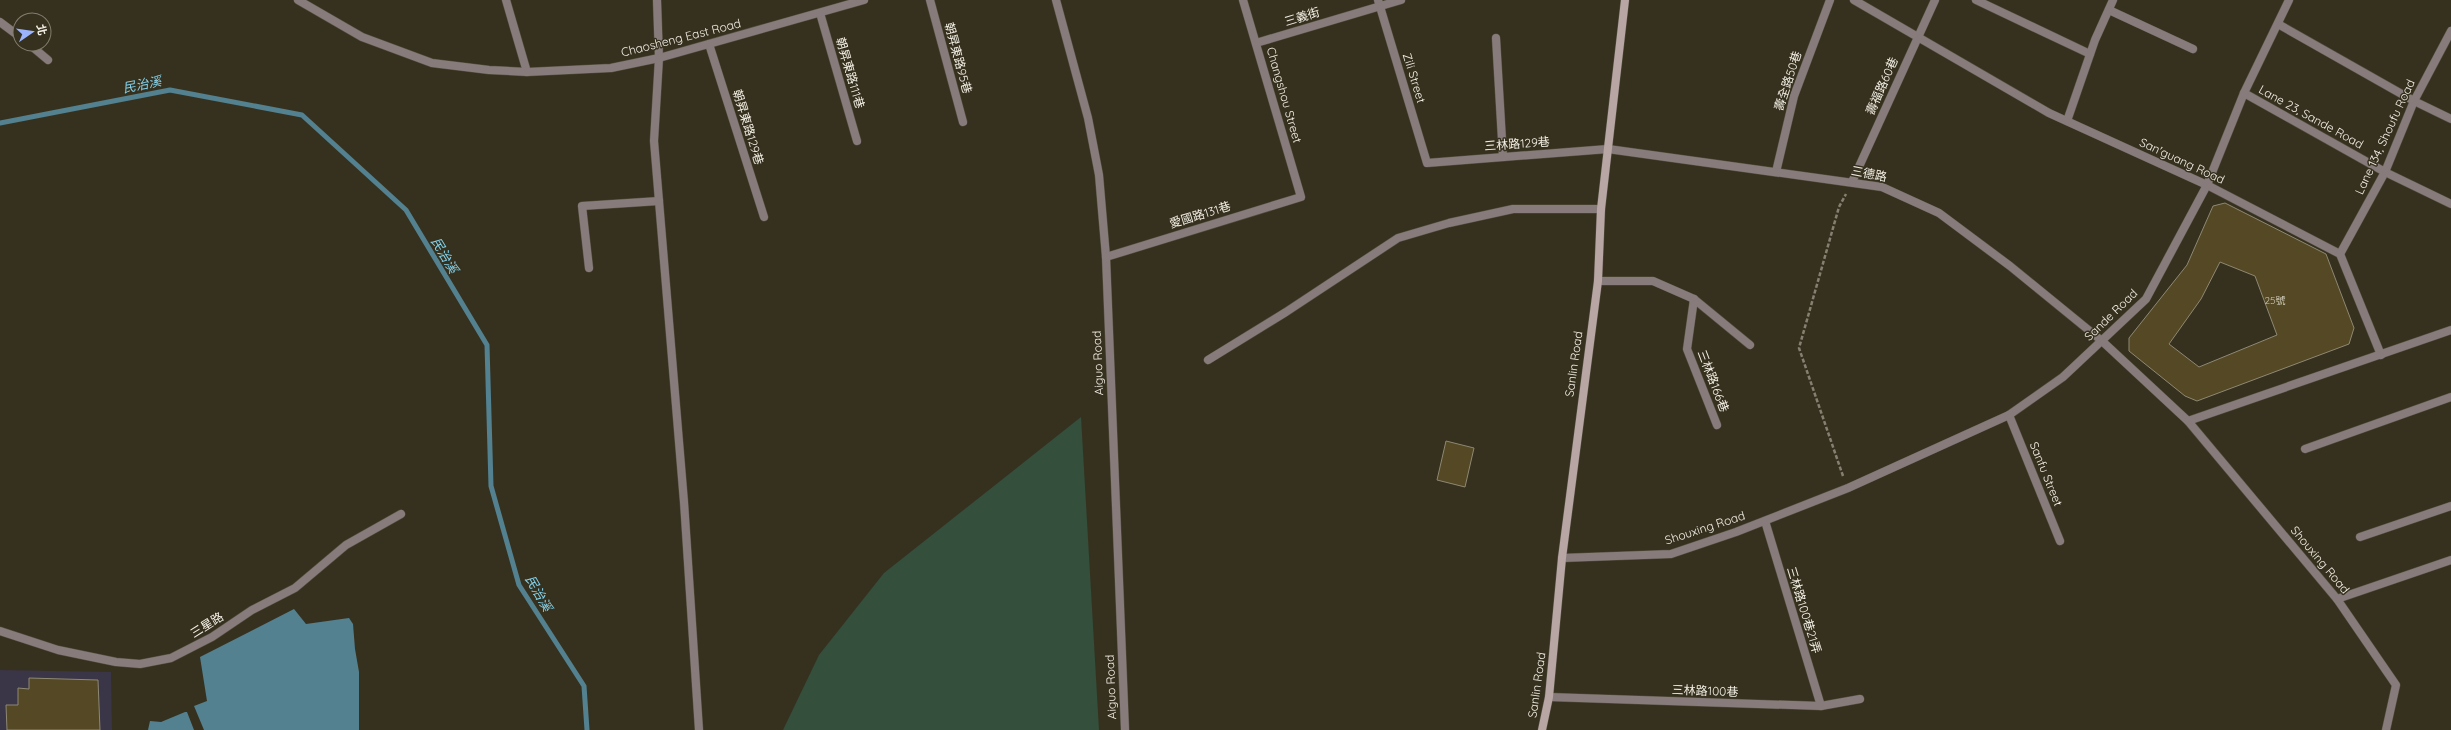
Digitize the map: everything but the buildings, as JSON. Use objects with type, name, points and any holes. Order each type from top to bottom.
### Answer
[{"type":"main road","name":"Sanlin Road","points":[[1542,730],[1549,697],[1562,558],[1598,281],[1601,209],[1625,0]]},
{"type":"street","name":"Chaosheng East Road","points":[[298,0],[362,37],[432,63],[489,70],[526,72],[611,68],[659,58],[864,0]]},
{"type":"street","points":[[506,0],[526,72]]},
{"type":"street","points":[[657,0],[659,58],[654,141],[684,502],[700,730]]},
{"type":"street","name":"朝昇東路95巷","points":[[930,0],[963,122]]},
{"type":"street","name":"Aiguo Road","points":[[1056,0],[1088,118],[1099,175],[1106,257],[1125,730]]},
{"type":"street","name":"Changshou Street","points":[[1243,0],[1301,197]]},
{"type":"street","name":"三義街","points":[[1256,43],[1380,3],[1402,0]]},
{"type":"street","name":"壽全路50巷","points":[[1776,172],[1794,96],[1830,0]]},
{"type":"street","name":"San'guang Road","points":[[1854,0],[2048,113],[2207,185],[2340,254]]},
{"type":"street","name":"壽福路60巷","points":[[1852,182],[1935,0]]},
{"type":"street","points":[[1976,0],[2090,54]]},
{"type":"street","points":[[2067,122],[2090,54],[2114,0]]},
{"type":"street","name":"Sande Road","points":[[1848,488],[2009,415],[2064,377],[2146,298],[2207,185],[2244,94],[2289,0]]},
{"type":"street","name":"Zili Street","points":[[1380,3],[1427,162]]},
{"type":"street","points":[[2109,10],[2193,49]]},
{"type":"street","name":"朝昇東路111巷","points":[[820,13],[857,141]]},
{"type":"street","points":[[0,22],[12,31]]},
{"type":"street","points":[[2278,24],[2414,101],[2451,119]]},
{"type":"street","name":"Lane 134, Shoufu Road","points":[[2340,254],[2385,172],[2414,101],[2451,32]]},
{"type":"street","points":[[1496,38],[1502,157]]},
{"type":"street","name":"朝昇東路129巷","points":[[709,44],[764,217]]},
{"type":"street","points":[[38,52],[48,60]]},
{"type":"street","name":"Lane 23, Sande Road","points":[[2244,94],[2385,172],[2451,204]]},
{"type":"street","name":"三林路129巷","points":[[1427,162],[1608,149]]},
{"type":"street","name":"三德路","points":[[1608,149],[1882,186],[1939,213],[2010,266],[2102,341]]},
{"type":"street","name":"愛國路131巷","points":[[1106,257],[1301,197]]},
{"type":"street","points":[[590,268],[582,206],[659,201]]},
{"type":"street","points":[[1208,360],[1286,312],[1398,238],[1449,223],[1513,209],[1601,209]]},
{"type":"street","points":[[2340,254],[2381,355]]},
{"type":"street","points":[[1598,281],[1653,281],[1694,299],[1750,345]]},
{"type":"street","name":"三林路166巷","points":[[1694,299],[1687,349],[1717,425]]},
{"type":"street","points":[[2188,421],[2451,330]]},
{"type":"street","name":"Shouxing Road","points":[[2102,341],[2188,421],[2337,599],[2396,686],[2386,730]]},
{"type":"street","points":[[2304,449],[2451,397]]},
{"type":"street","name":"Sanfu Street","points":[[2009,415],[2060,541]]},
{"type":"street","name":"Shouxing Road","points":[[1562,558],[1671,554],[1765,521],[1848,488]]},
{"type":"street","points":[[2360,537],[2451,506]]},
{"type":"street","name":"三星路","points":[[0,632],[58,650],[116,662],[140,664],[172,658],[212,637],[252,610],[295,588],[346,545],[401,514]]},
{"type":"street","name":"三林路100巷21弄","points":[[1765,521],[1821,706]]},
{"type":"street","points":[[2337,599],[2451,560]]},
{"type":"street","name":"三林路100巷","points":[[1549,697],[1821,706],[1860,700]]},
{"type":"path","points":[[1848,488],[1799,348],[1839,207],[1852,182]]},
{"type":"shaded area","points":[[0,670],[111,672],[112,730],[0,730]]},
{"type":"green space","points":[[1081,417],[1099,730],[783,730],[819,655],[884,573]]},
{"type":"water","points":[[294,609],[306,624],[349,618],[353,624],[359,672],[359,730],[204,730],[194,706],[207,701],[200,657]]},
{"type":"water","points":[[187,712],[194,730],[148,730],[150,721],[161,722]]},
{"type":"waterway","name":"民治溪","points":[[0,123],[170,90],[302,115],[406,210],[487,345],[491,486],[519,585],[584,686],[587,730]]}]
